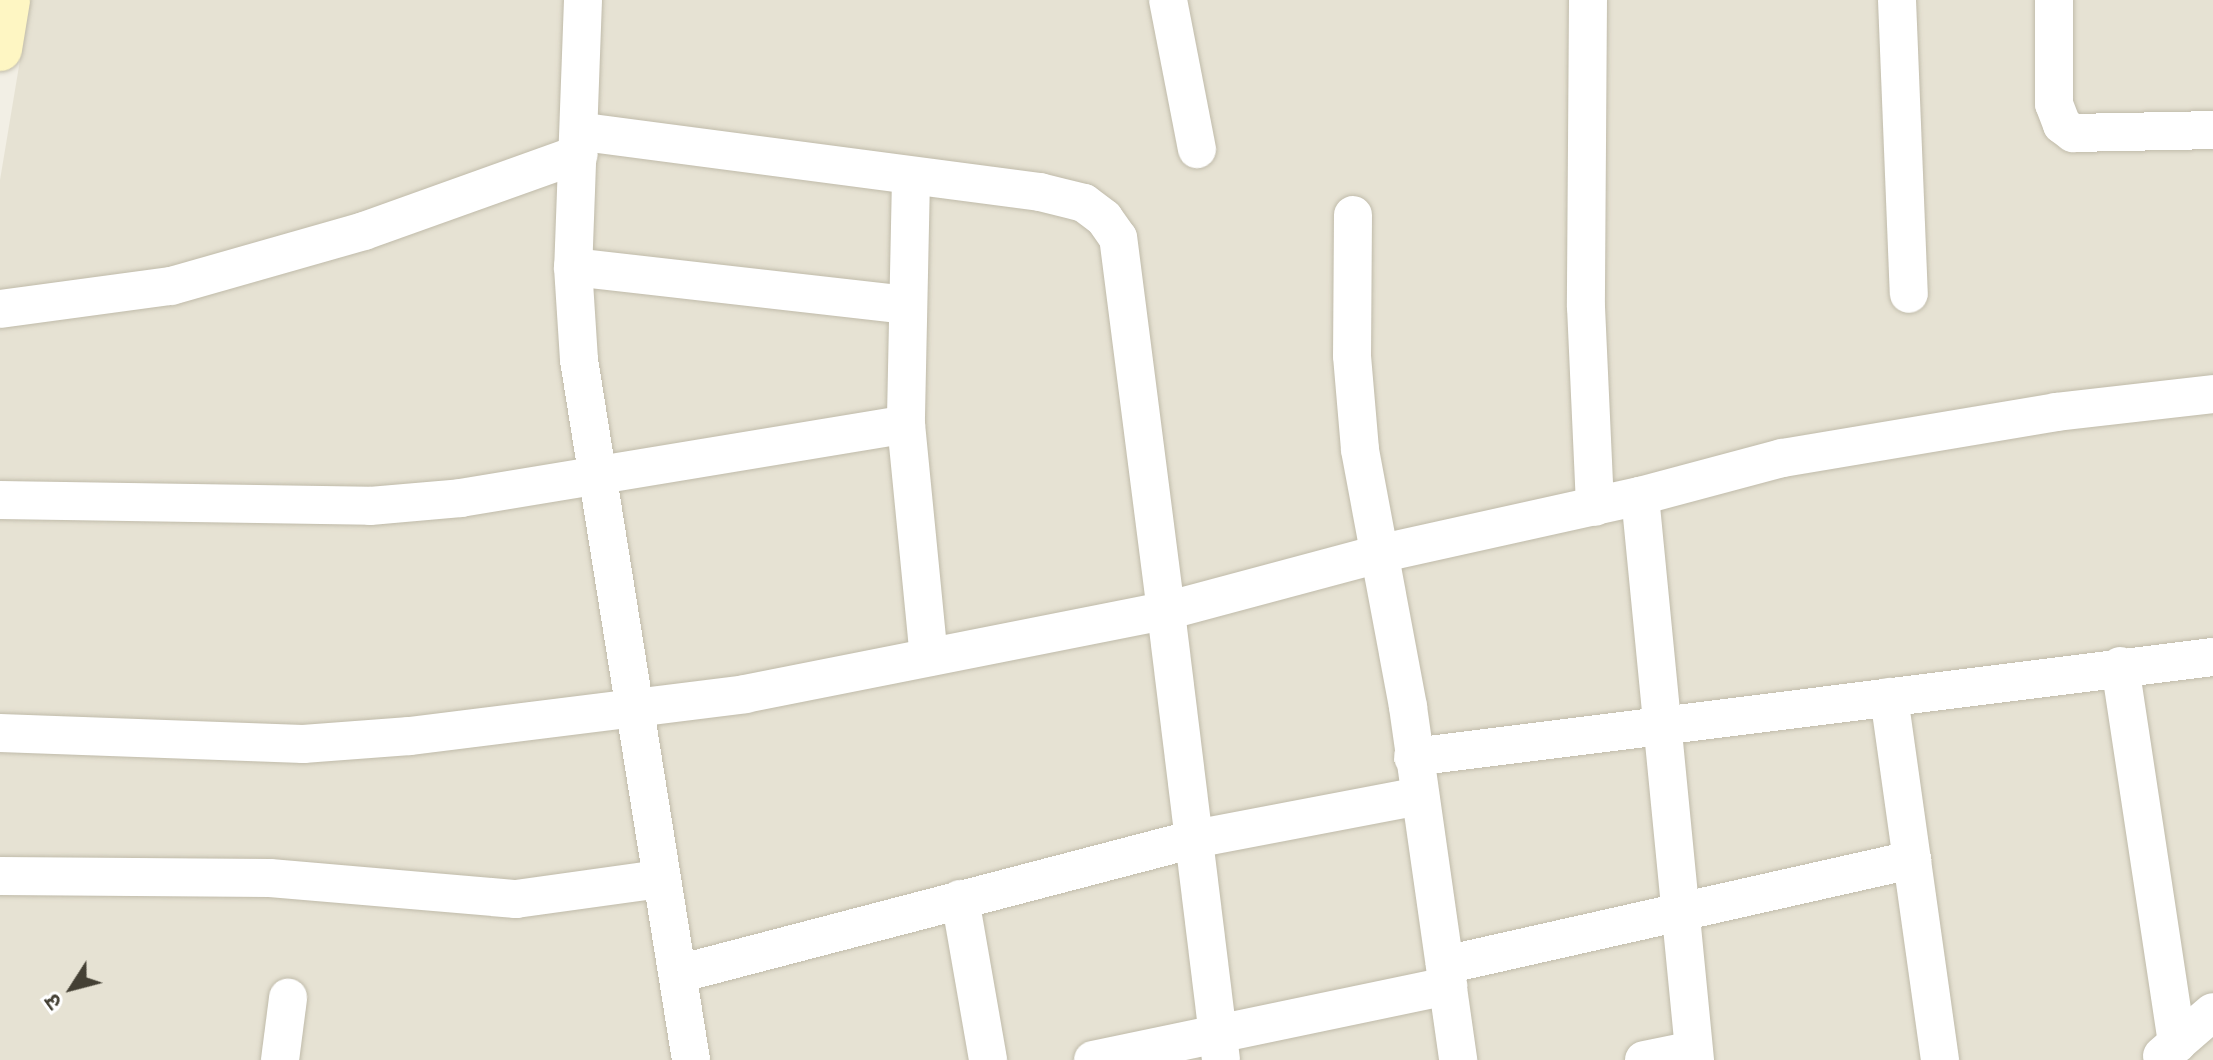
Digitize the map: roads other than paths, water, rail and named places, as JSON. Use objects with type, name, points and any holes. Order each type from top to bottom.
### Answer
[{"type":"main road","points":[[0,49],[8,0]]},
{"type":"street","points":[[583,0],[573,267],[594,473],[638,711],[661,879],[691,1060]]},
{"type":"street","points":[[1168,0],[1197,149]]},
{"type":"street","points":[[1588,0],[1586,307],[1595,507]]},
{"type":"street","points":[[1897,0],[1909,294]]},
{"type":"street","points":[[2054,0],[2054,104],[2062,125],[2073,133],[2213,130]]},
{"type":"street","points":[[0,309],[171,286],[364,231],[579,142],[1040,192],[1084,203],[1104,218],[1118,238],[1219,1045]]},
{"type":"street","points":[[911,178],[905,305],[906,424],[929,657]]},
{"type":"street","points":[[1353,215],[1352,356],[1360,450],[1420,796],[1458,1060]]},
{"type":"street","points":[[573,267],[905,305]]},
{"type":"street","points":[[0,733],[303,744],[638,711],[1166,611],[1378,554],[1595,507],[1782,458],[2056,412],[2213,394]]},
{"type":"street","points":[[0,500],[370,506],[461,498],[594,473],[906,424]]},
{"type":"street","points":[[1640,496],[1663,724],[1677,912],[1694,1055],[1644,1060]]},
{"type":"street","points":[[1413,757],[2120,666],[2213,657]]},
{"type":"street","points":[[2120,666],[2167,1052]]},
{"type":"street","points":[[1889,697],[1940,1060]]},
{"type":"street","points":[[678,974],[1194,839],[1420,796]]},
{"type":"street","points":[[1093,1060],[1219,1045],[1447,976],[1677,912],[1912,860]]},
{"type":"street","points":[[0,876],[270,878],[516,899],[661,879]]},
{"type":"street","points":[[960,899],[988,1060]]},
{"type":"street","points":[[280,1060],[288,998]]},
{"type":"street","points":[[2167,1052],[2213,1012]]}]
